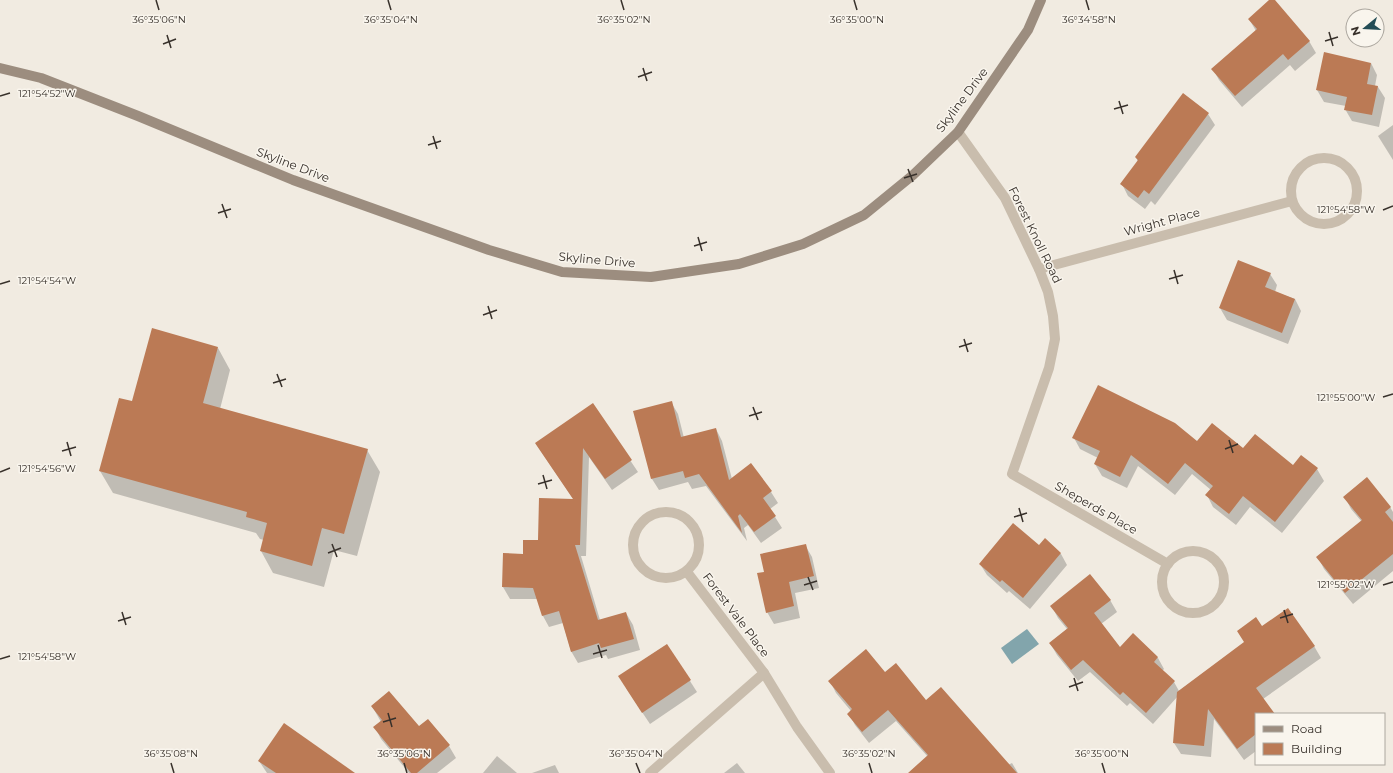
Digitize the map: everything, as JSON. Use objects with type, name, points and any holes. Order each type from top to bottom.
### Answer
[{"type":"street","name":"Skyline Drive","points":[[0,68],[41,78],[138,116],[292,180],[489,250],[562,272],[651,277],[739,264],[803,244],[864,215],[913,175],[958,132],[1028,30],[1041,0]]},
{"type":"street","name":"Forest Knoll Road","points":[[958,132],[1006,198],[1039,268],[1048,292],[1053,316],[1054,339],[1049,368],[1012,474]]},
{"type":"street","points":[[1325,157],[1336,159],[1345,164],[1352,172],[1357,182],[1358,193],[1355,205],[1349,214],[1340,221],[1334,223],[1317,224],[1306,219],[1297,211],[1292,201],[1291,190],[1295,175],[1305,163],[1315,158],[1325,157]]},
{"type":"street","name":"Wright Place","points":[[1039,268],[1292,201]]},
{"type":"street","name":"Sheperds Place","points":[[1012,474],[1168,564]]},
{"type":"street","points":[[660,512],[671,512],[686,519],[691,523],[697,532],[700,543],[698,554],[694,565],[687,572],[677,577],[666,579],[656,577],[646,572],[639,564],[634,554],[633,544],[635,533],[641,524],[650,516],[660,512]]},
{"type":"street","points":[[1189,551],[1200,552],[1210,556],[1217,563],[1222,572],[1224,582],[1222,592],[1217,601],[1210,608],[1195,613],[1181,611],[1172,606],[1166,598],[1162,588],[1162,578],[1168,564],[1179,554],[1189,551]]},
{"type":"street","name":"Forest Vale Place","points":[[687,572],[764,673],[797,727],[830,773]]},
{"type":"street","points":[[650,773],[764,673]]},
{"type":"water","points":[[1027,629],[1039,644],[1012,664],[1001,648]]},
{"type":"building","points":[[1269,0],[1275,0],[1310,41],[1288,60],[1283,54],[1235,96],[1211,69],[1257,29],[1248,19]]},
{"type":"building","points":[[1324,52],[1371,63],[1367,84],[1378,86],[1372,115],[1344,110],[1347,97],[1316,90]]},
{"type":"building","points":[[1183,93],[1209,113],[1149,194],[1144,190],[1138,198],[1120,184],[1138,160],[1135,157]]},
{"type":"building","points":[[1238,260],[1271,273],[1265,287],[1295,299],[1282,333],[1219,308]]},
{"type":"building","points":[[152,328],[218,347],[203,403],[368,449],[344,534],[322,528],[312,566],[260,551],[267,523],[246,517],[247,512],[99,471],[119,398],[132,401]]},
{"type":"building","points":[[1098,385],[1175,423],[1197,441],[1212,423],[1243,448],[1255,434],[1293,465],[1301,455],[1318,468],[1275,522],[1243,496],[1229,514],[1205,495],[1213,486],[1185,463],[1168,484],[1131,455],[1120,477],[1094,464],[1100,451],[1072,438]]},
{"type":"building","points":[[672,401],[681,437],[716,428],[729,480],[751,463],[772,491],[763,498],[776,516],[754,532],[740,514],[738,516],[742,533],[699,474],[685,478],[683,471],[651,479],[633,411]]},
{"type":"building","points":[[593,403],[632,460],[605,479],[583,448],[580,545],[575,545],[598,620],[626,612],[634,639],[601,648],[599,643],[571,652],[559,611],[542,616],[533,588],[502,587],[503,553],[523,554],[523,540],[538,540],[539,498],[573,499],[535,443]]},
{"type":"building","points":[[1367,477],[1391,507],[1385,512],[1393,522],[1393,554],[1345,593],[1316,557],[1362,520],[1343,497]]},
{"type":"building","points":[[1013,523],[1039,545],[1045,538],[1061,553],[1023,598],[1002,580],[1000,582],[979,564]]},
{"type":"building","points":[[806,544],[814,576],[789,582],[794,606],[766,613],[757,573],[764,572],[760,554]]},
{"type":"building","points":[[1090,574],[1111,600],[1094,613],[1120,647],[1133,633],[1158,657],[1154,662],[1175,681],[1146,713],[1123,692],[1120,695],[1083,660],[1071,670],[1049,643],[1068,628],[1050,606]]},
{"type":"building","points":[[1288,608],[1315,646],[1256,688],[1274,713],[1255,713],[1255,735],[1237,749],[1208,709],[1204,746],[1173,743],[1177,692],[1244,642],[1237,631],[1256,617],[1262,626]]},
{"type":"building","points":[[667,644],[691,680],[642,713],[618,676]]},
{"type":"building","points":[[866,649],[885,672],[896,663],[926,700],[941,687],[1017,773],[908,773],[928,755],[888,710],[862,732],[847,714],[852,709],[828,681]]},
{"type":"building","points":[[389,691],[419,726],[428,719],[450,745],[417,773],[411,773],[373,727],[382,720],[371,706]]},
{"type":"building","points":[[284,723],[355,773],[276,773],[258,761]]}]
